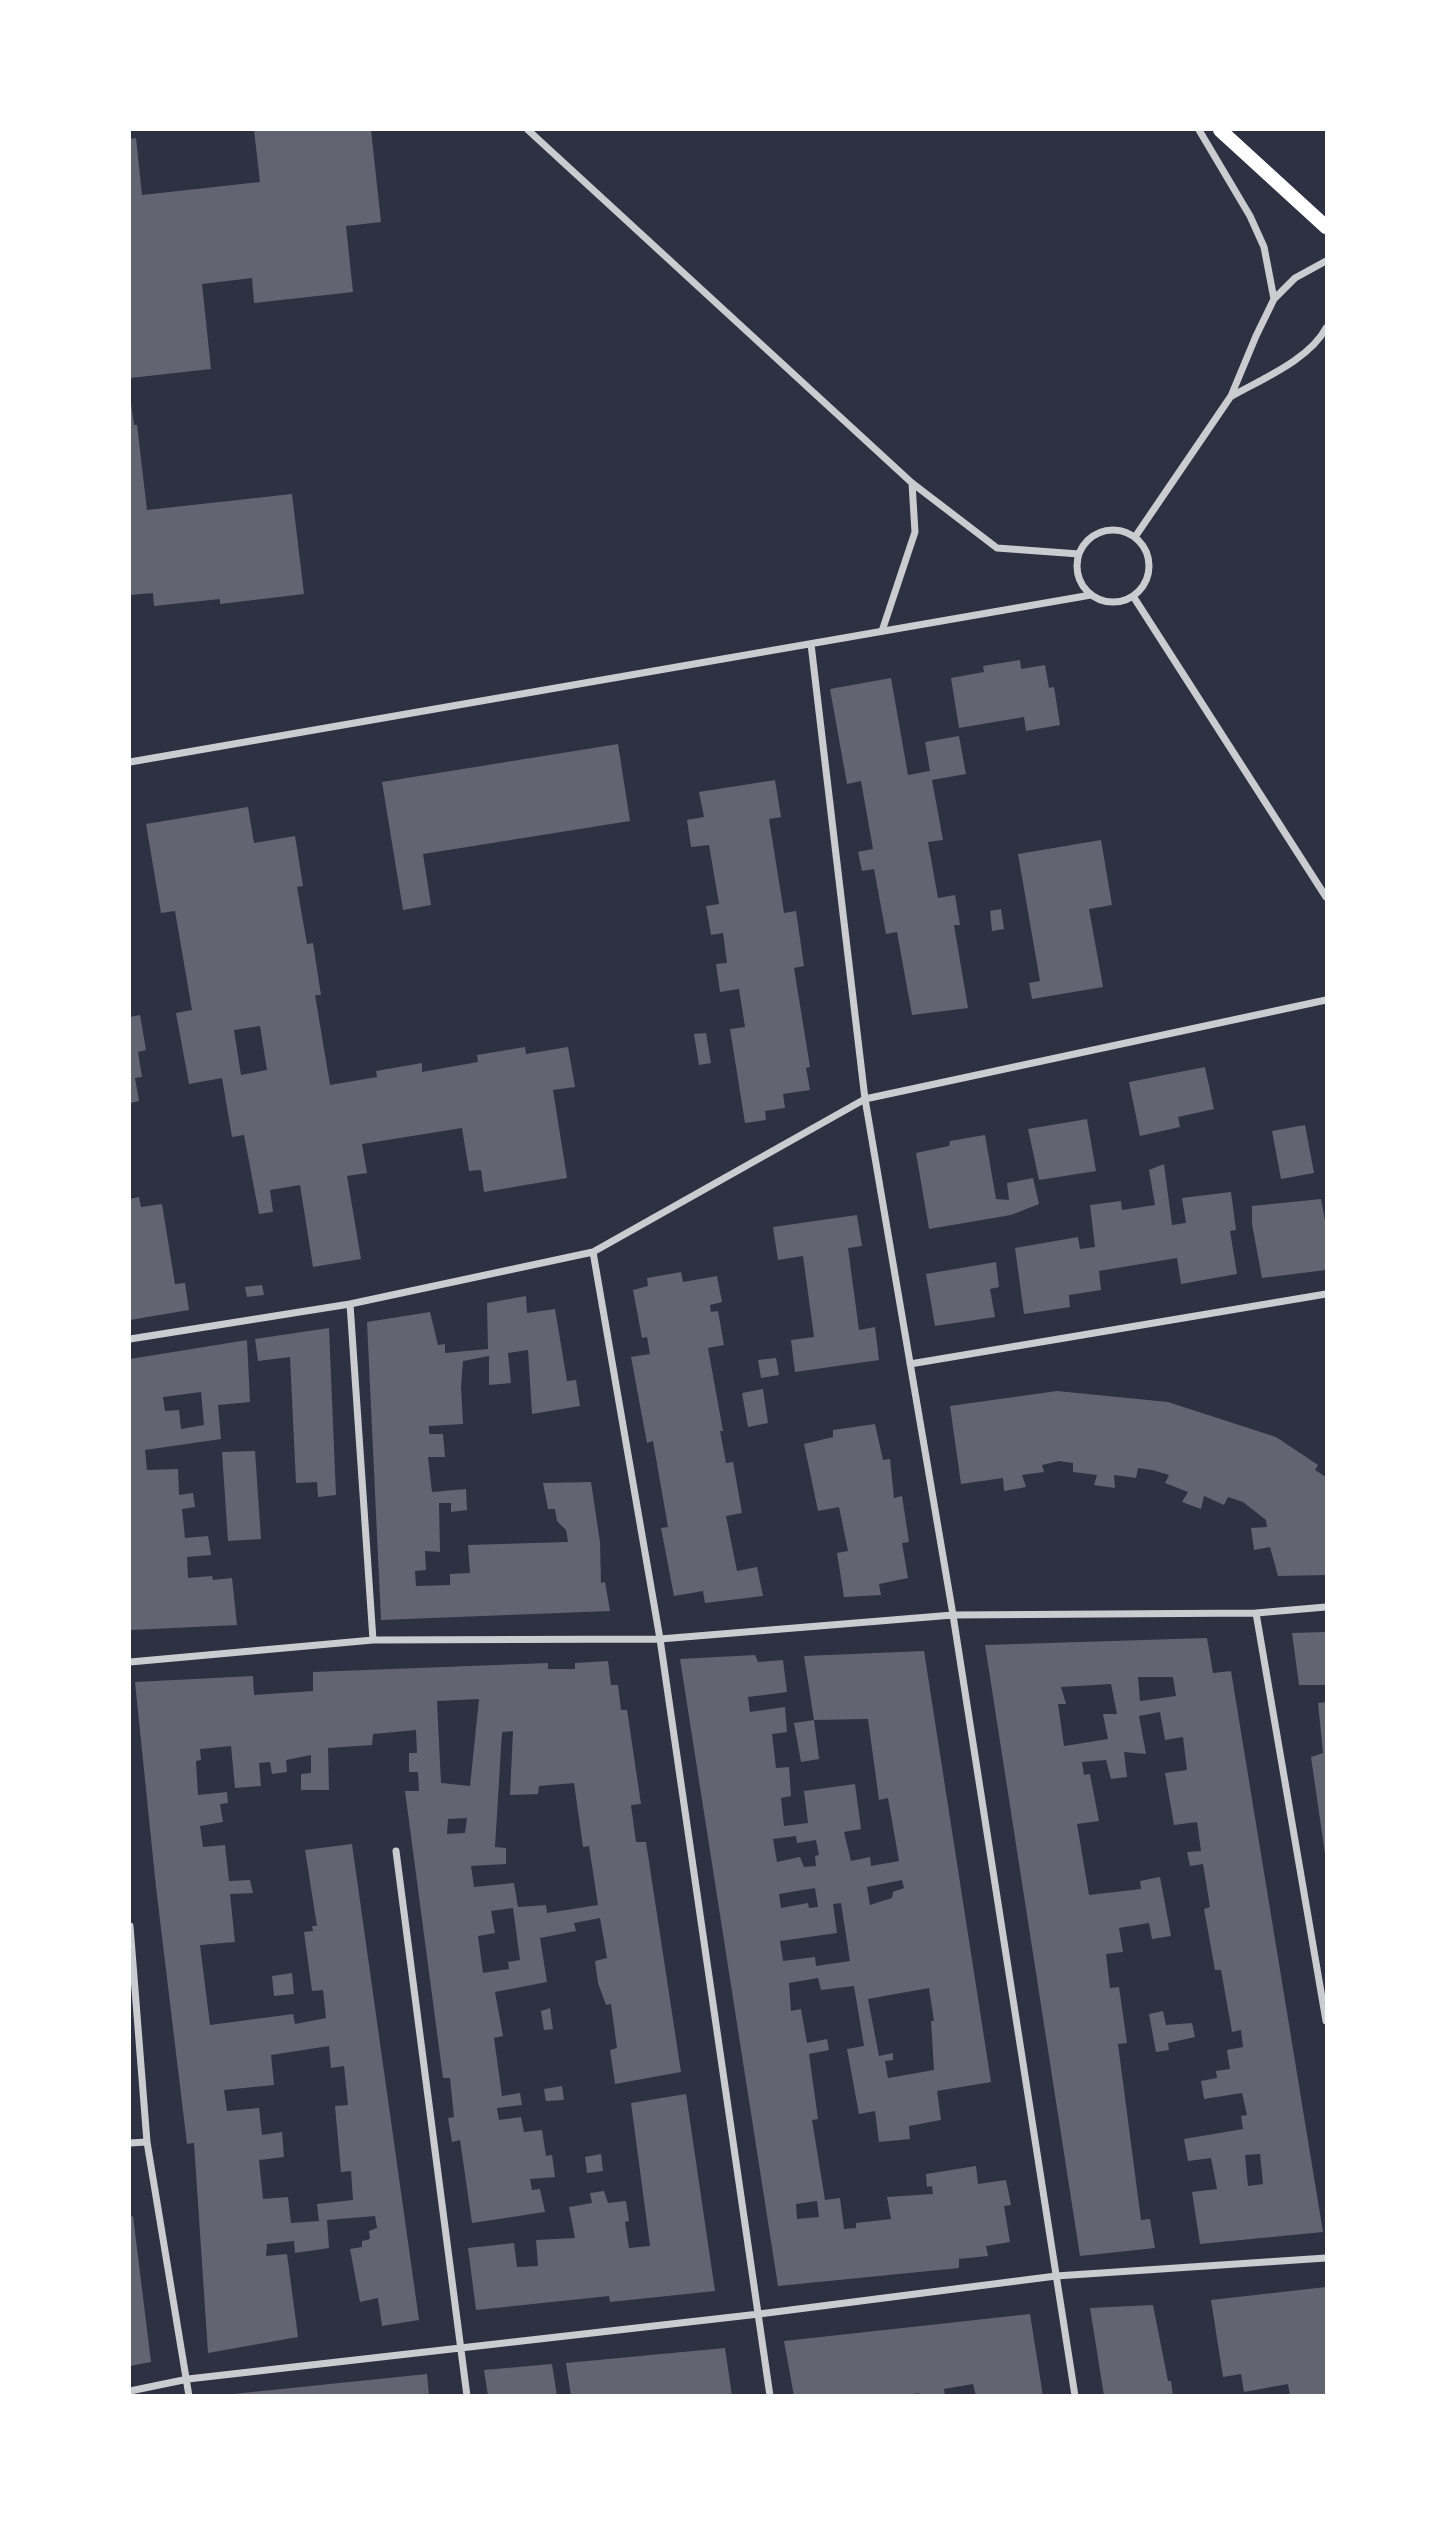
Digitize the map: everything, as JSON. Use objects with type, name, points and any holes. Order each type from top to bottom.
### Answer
[{"type":"main road","points":[[1220,130],[1326,227]]},
{"type":"street","points":[[527,130],[912,483],[997,548],[1079,554]]},
{"type":"street","points":[[1199,130],[1250,216],[1264,247],[1274,299]]},
{"type":"street","points":[[1135,537],[1231,396],[1274,299],[1296,278],[1326,261]]},
{"type":"street","points":[[1231,396],[1293,362],[1325,333]]},
{"type":"street","points":[[882,631],[915,532],[912,483]]},
{"type":"street","points":[[1120,530],[1135,537],[1146,551],[1150,567],[1145,584],[1133,596],[1119,602],[1104,601],[1091,595],[1081,583],[1077,569],[1079,554],[1088,539],[1103,531],[1120,530]]},
{"type":"street","points":[[130,762],[1091,595]]},
{"type":"street","points":[[1133,596],[1326,897]]},
{"type":"street","points":[[811,644],[864,1099],[953,1615],[1075,2396]]},
{"type":"street","points":[[130,1339],[350,1304],[593,1252],[864,1099],[1326,1000]]},
{"type":"street","points":[[593,1252],[660,1639],[770,2396]]},
{"type":"street","points":[[910,1364],[1326,1294]]},
{"type":"street","points":[[350,1304],[373,1640]]},
{"type":"street","points":[[130,1662],[373,1640],[660,1639],[953,1615],[1256,1613],[1326,1607]]},
{"type":"street","points":[[1256,1613],[1326,2021]]},
{"type":"street","points":[[396,1851],[467,2396]]},
{"type":"street","points":[[130,1926],[147,2142],[189,2396]]},
{"type":"street","points":[[130,2143],[147,2142]]},
{"type":"street","points":[[130,2391],[188,2379],[759,2314],[1056,2276],[1326,2258]]},
{"type":"building","points":[[254,130],[371,130],[381,222],[346,226],[353,292],[254,303],[252,278],[202,284],[211,369],[130,378],[130,139],[136,138],[142,195],[260,182]]},
{"type":"building","points":[[130,403],[134,425],[137,425],[147,510],[292,494],[304,594],[220,604],[220,599],[154,606],[153,593],[130,595]]},
{"type":"building","points":[[1020,660],[1021,669],[1045,665],[1049,688],[1054,687],[1060,725],[1026,731],[1024,717],[959,728],[951,678],[984,672],[983,666]]},
{"type":"building","points":[[891,678],[908,775],[930,771],[925,742],[959,736],[966,774],[932,780],[943,840],[928,842],[938,898],[955,895],[960,925],[954,925],[968,1008],[912,1015],[897,932],[886,934],[874,869],[862,871],[858,852],[873,849],[861,781],[847,784],[830,689]]},
{"type":"building","points":[[618,744],[630,821],[423,854],[431,905],[403,910],[382,782]]},
{"type":"building","points":[[775,780],[781,817],[769,819],[784,913],[796,911],[804,966],[794,968],[810,1067],[806,1068],[810,1090],[783,1094],[785,1108],[765,1111],[766,1120],[745,1123],[730,1029],[745,1027],[739,989],[720,992],[716,964],[727,963],[723,933],[711,935],[706,906],[719,904],[709,845],[691,847],[687,820],[704,817],[699,792]]},
{"type":"building","points":[[248,807],[254,843],[295,836],[303,886],[297,887],[307,944],[313,943],[321,995],[315,995],[330,1085],[377,1077],[376,1071],[422,1063],[422,1072],[478,1062],[477,1055],[525,1047],[526,1054],[568,1047],[575,1087],[553,1090],[567,1178],[484,1192],[481,1170],[469,1171],[462,1128],[362,1144],[367,1173],[347,1176],[361,1259],[313,1267],[300,1185],[270,1190],[273,1212],[259,1214],[244,1135],[232,1137],[222,1078],[189,1084],[176,1013],[192,1010],[175,911],[161,913],[146,824]],"holes":[[[260,1026],[267,1070],[241,1075],[234,1030]]]},
{"type":"building","points":[[1101,840],[1112,905],[1089,909],[1103,987],[1032,999],[1029,983],[1040,981],[1018,854]]},
{"type":"building","points":[[1001,909],[1004,929],[992,931],[990,911]]},
{"type":"building","points":[[140,1015],[146,1050],[138,1052],[142,1077],[135,1078],[139,1101],[130,1103],[130,1017]]},
{"type":"building","points":[[706,1033],[711,1063],[699,1065],[694,1034]]},
{"type":"building","points":[[1205,1067],[1214,1109],[1178,1117],[1180,1127],[1140,1136],[1129,1082]]},
{"type":"building","points":[[1087,1119],[1096,1171],[1039,1180],[1028,1129]]},
{"type":"building","points":[[1305,1125],[1314,1173],[1281,1179],[1272,1131]]},
{"type":"building","points":[[985,1135],[996,1199],[1009,1200],[1007,1183],[1033,1178],[1039,1204],[1011,1215],[929,1229],[916,1153],[949,1146],[950,1141]]},
{"type":"building","points":[[1164,1164],[1172,1225],[1186,1223],[1182,1198],[1231,1192],[1236,1230],[1230,1231],[1237,1274],[1181,1284],[1177,1258],[1099,1271],[1101,1290],[1069,1295],[1070,1307],[1024,1314],[1015,1248],[1078,1237],[1080,1249],[1095,1247],[1090,1205],[1121,1201],[1122,1210],[1155,1205],[1149,1170]]},
{"type":"building","points":[[139,1197],[141,1207],[162,1204],[175,1284],[185,1283],[189,1310],[130,1320],[130,1199]]},
{"type":"building","points":[[1321,1199],[1326,1226],[1326,1270],[1262,1278],[1252,1224],[1252,1206]]},
{"type":"building","points":[[857,1215],[862,1246],[848,1248],[859,1330],[875,1327],[879,1360],[795,1372],[791,1340],[814,1337],[803,1256],[778,1260],[773,1227]]},
{"type":"building","points":[[996,1262],[999,1287],[990,1289],[995,1317],[935,1326],[926,1274]]},
{"type":"building","points":[[681,1272],[683,1282],[717,1276],[722,1302],[710,1305],[711,1312],[718,1311],[724,1345],[708,1348],[726,1463],[733,1462],[742,1513],[726,1516],[737,1571],[757,1567],[763,1596],[705,1603],[703,1591],[674,1596],[661,1528],[668,1527],[653,1441],[647,1443],[631,1357],[650,1354],[647,1337],[642,1338],[633,1290],[648,1286],[647,1278]]},
{"type":"building","points":[[262,1285],[264,1295],[247,1297],[245,1287]]},
{"type":"building","points":[[526,1296],[527,1313],[555,1309],[567,1381],[576,1380],[580,1406],[532,1414],[528,1350],[508,1353],[511,1383],[489,1385],[489,1356],[463,1361],[463,1424],[429,1426],[429,1434],[443,1434],[445,1457],[428,1457],[432,1492],[466,1489],[467,1510],[451,1512],[451,1503],[439,1503],[440,1552],[425,1551],[426,1570],[415,1571],[416,1586],[450,1585],[450,1574],[470,1573],[468,1545],[568,1542],[566,1530],[557,1521],[555,1509],[548,1509],[543,1483],[591,1482],[600,1542],[601,1583],[605,1582],[610,1611],[381,1620],[367,1322],[430,1312],[438,1345],[445,1344],[445,1353],[488,1349],[487,1303]]},
{"type":"building","points":[[329,1328],[336,1495],[318,1497],[317,1482],[296,1483],[290,1357],[258,1361],[255,1339]]},
{"type":"building","points":[[247,1340],[250,1402],[218,1405],[221,1439],[145,1450],[147,1470],[178,1469],[179,1495],[193,1493],[195,1507],[182,1509],[185,1538],[208,1536],[211,1555],[187,1557],[188,1578],[232,1578],[237,1625],[131,1630],[130,1359]],"holes":[[[201,1392],[204,1425],[181,1429],[179,1410],[165,1411],[163,1397]]]},
{"type":"building","points":[[776,1358],[779,1375],[761,1378],[758,1360]]},
{"type":"building","points":[[763,1389],[768,1423],[748,1427],[742,1393]]},
{"type":"building","points":[[1057,1391],[1168,1402],[1276,1437],[1318,1465],[1315,1470],[1326,1477],[1326,1575],[1278,1576],[1270,1547],[1254,1550],[1251,1528],[1267,1527],[1266,1520],[1243,1502],[1228,1497],[1224,1505],[1204,1496],[1201,1509],[1182,1502],[1188,1492],[1165,1483],[1169,1475],[1152,1470],[1138,1468],[1136,1478],[1114,1475],[1115,1488],[1094,1485],[1097,1475],[1073,1472],[1073,1463],[1059,1461],[1042,1465],[1044,1472],[1022,1475],[1026,1487],[1004,1491],[1003,1478],[961,1484],[950,1406]]},
{"type":"building","points":[[875,1424],[883,1460],[890,1459],[894,1498],[902,1496],[909,1542],[902,1543],[908,1578],[879,1584],[881,1595],[844,1597],[837,1553],[848,1551],[839,1507],[818,1511],[804,1444],[833,1437],[833,1430]]},
{"type":"building","points":[[255,1451],[261,1539],[228,1541],[222,1452]]},
{"type":"building","points":[[1326,1632],[1326,1685],[1299,1685],[1292,1633]]},
{"type":"building","points":[[1207,1638],[1213,1673],[1231,1671],[1323,2232],[1200,2244],[1192,2192],[1217,2189],[1211,2158],[1188,2161],[1184,2139],[1243,2129],[1241,2116],[1247,2115],[1242,2093],[1204,2099],[1201,2081],[1217,2078],[1216,2071],[1230,2069],[1227,2050],[1243,2047],[1241,2030],[1232,2032],[1221,1970],[1215,1970],[1204,1909],[1210,1907],[1203,1864],[1190,1866],[1187,1852],[1201,1851],[1197,1822],[1174,1825],[1165,1773],[1187,1770],[1183,1737],[1165,1740],[1160,1712],[1139,1716],[1146,1754],[1124,1752],[1127,1777],[1111,1779],[1106,1760],[1082,1762],[1084,1775],[1090,1774],[1099,1821],[1077,1824],[1089,1895],[1141,1889],[1140,1881],[1160,1877],[1171,1936],[1152,1939],[1149,1923],[1119,1928],[1123,1952],[1106,1954],[1110,1988],[1119,1987],[1127,2043],[1118,2044],[1141,2220],[1150,2219],[1155,2248],[1080,2256],[985,1645]],"holes":[[[1138,1677],[1173,1677],[1176,1696],[1140,1701]],[[1111,1684],[1117,1714],[1103,1714],[1108,1739],[1064,1746],[1058,1704],[1066,1704],[1061,1687]],[[1260,2154],[1263,2184],[1248,2186],[1245,2155]]]},
{"type":"building","points":[[924,1651],[991,2082],[937,2091],[941,2120],[909,2126],[910,2139],[879,2142],[875,2111],[859,2114],[847,2049],[864,2046],[854,1986],[821,1990],[818,1978],[789,1983],[791,2011],[801,2009],[807,2043],[827,2039],[829,2050],[809,2054],[818,2119],[812,2120],[825,2200],[840,2198],[844,2229],[856,2228],[856,2223],[891,2219],[887,2197],[933,2194],[932,2186],[927,2187],[926,2174],[976,2166],[978,2184],[1006,2180],[1011,2205],[1004,2206],[1010,2242],[986,2246],[988,2256],[959,2259],[959,2268],[778,2286],[680,1659],[755,1655],[758,1662],[783,1660],[787,1692],[748,1697],[750,1712],[785,1707],[787,1732],[772,1734],[776,1768],[789,1767],[791,1796],[781,1798],[784,1826],[808,1823],[804,1791],[855,1784],[861,1829],[844,1832],[851,1861],[870,1857],[871,1866],[899,1861],[888,1798],[879,1800],[868,1719],[814,1720],[804,1656]],"holes":[[[796,1836],[797,1843],[816,1840],[819,1855],[815,1856],[816,1866],[804,1867],[800,1857],[777,1862],[773,1839]],[[902,1880],[904,1888],[893,1892],[892,1898],[870,1905],[867,1887]],[[815,1888],[818,1907],[809,1908],[808,1903],[781,1908],[779,1894]],[[841,1903],[850,1961],[816,1966],[815,1957],[783,1961],[780,1941],[837,1933],[833,1904]],[[929,1988],[934,2021],[931,2021],[934,2070],[888,2078],[885,2061],[893,2060],[893,2053],[879,2056],[868,1999]],[[817,2201],[819,2217],[797,2219],[796,2204]]]},
{"type":"building","points":[[608,1661],[611,1685],[618,1685],[621,1710],[627,1710],[641,1804],[631,1805],[636,1842],[646,1842],[681,2072],[615,2084],[610,2050],[617,2048],[611,2004],[606,2005],[598,1983],[595,1961],[607,1958],[600,1918],[574,1923],[576,1931],[540,1938],[547,1982],[495,1992],[503,2036],[494,2038],[502,2096],[520,2093],[522,2105],[497,2108],[499,2120],[521,2117],[524,2132],[542,2130],[546,2156],[552,2155],[555,2177],[530,2179],[532,2190],[540,2189],[545,2212],[472,2223],[460,2140],[452,2142],[448,2118],[454,2117],[450,2078],[443,2078],[405,1791],[419,1791],[418,1772],[409,1772],[409,1753],[417,1753],[416,1730],[373,1734],[372,1745],[328,1748],[329,1790],[301,1790],[301,1774],[311,1773],[311,1755],[286,1760],[287,1772],[272,1774],[270,1762],[259,1763],[261,1786],[235,1788],[231,1746],[200,1749],[201,1760],[196,1761],[198,1795],[227,1792],[228,1803],[220,1804],[223,1822],[200,1826],[203,1847],[225,1845],[229,1881],[250,1880],[253,1893],[230,1894],[235,1942],[200,1945],[210,2025],[293,2014],[295,2024],[326,2018],[323,1990],[312,1991],[304,1932],[313,1931],[312,1926],[317,1926],[305,1850],[352,1844],[419,2320],[382,2326],[378,2298],[360,2302],[350,2249],[362,2247],[362,2241],[370,2239],[369,2231],[377,2228],[375,2216],[327,2220],[329,2248],[295,2253],[294,2241],[267,2244],[266,2256],[287,2254],[298,2337],[208,2353],[194,2143],[187,2144],[135,1682],[253,1676],[254,1695],[313,1691],[313,1672],[548,1663],[548,1669],[575,1669],[575,1663]],"holes":[[[479,1699],[470,1786],[441,1783],[437,1701]],[[513,1731],[510,1795],[538,1794],[539,1786],[574,1783],[583,1847],[589,1846],[598,1905],[547,1913],[546,1905],[518,1907],[514,1883],[474,1887],[471,1866],[506,1864],[506,1848],[495,1847],[502,1732]],[[467,1818],[465,1833],[447,1834],[448,1819]],[[513,1908],[520,1960],[508,1962],[509,1969],[483,1973],[478,1936],[495,1933],[491,1911]],[[329,2046],[331,2068],[344,2066],[348,2105],[335,2106],[341,2172],[351,2171],[353,2200],[317,2204],[319,2221],[291,2223],[288,2197],[263,2199],[259,2160],[284,2157],[282,2132],[262,2135],[259,2108],[227,2111],[224,2090],[274,2085],[271,2055]]]},
{"type":"building","points":[[1326,1702],[1325,1854],[1311,1757],[1323,1753],[1318,1703]]},
{"type":"building","points":[[814,1720],[819,1759],[801,1762],[794,1723]]},
{"type":"building","points":[[292,1973],[294,1994],[274,1996],[272,1976]]},
{"type":"building","points":[[550,2008],[553,2029],[544,2030],[541,2011]]},
{"type":"building","points":[[1163,2011],[1166,2025],[1192,2023],[1195,2037],[1168,2043],[1169,2050],[1156,2052],[1149,2014]]},
{"type":"building","points":[[562,2086],[564,2100],[546,2101],[544,2089]]},
{"type":"building","points":[[686,2094],[715,2291],[610,2302],[609,2296],[476,2310],[468,2248],[514,2243],[517,2267],[538,2266],[536,2240],[575,2238],[569,2207],[592,2203],[590,2193],[604,2191],[608,2203],[626,2201],[629,2221],[625,2222],[629,2248],[650,2246],[631,2103]]},
{"type":"building","points":[[601,2154],[603,2171],[587,2173],[585,2157]]},
{"type":"building","points":[[133,2216],[151,2362],[130,2366],[130,2217]]},
{"type":"building","points":[[1326,2287],[1326,2396],[1290,2396],[1288,2384],[1244,2392],[1241,2374],[1223,2377],[1211,2300]]},
{"type":"building","points":[[1153,2305],[1173,2396],[1104,2396],[1090,2308]]},
{"type":"building","points":[[1030,2314],[1043,2396],[976,2396],[973,2384],[944,2389],[945,2396],[919,2396],[919,2393],[902,2396],[794,2396],[784,2341]]},
{"type":"building","points":[[725,2348],[732,2396],[571,2396],[566,2363]]},
{"type":"building","points":[[552,2364],[557,2396],[488,2396],[484,2370]]},
{"type":"building","points":[[427,2374],[429,2396],[233,2396],[233,2394]]}]
